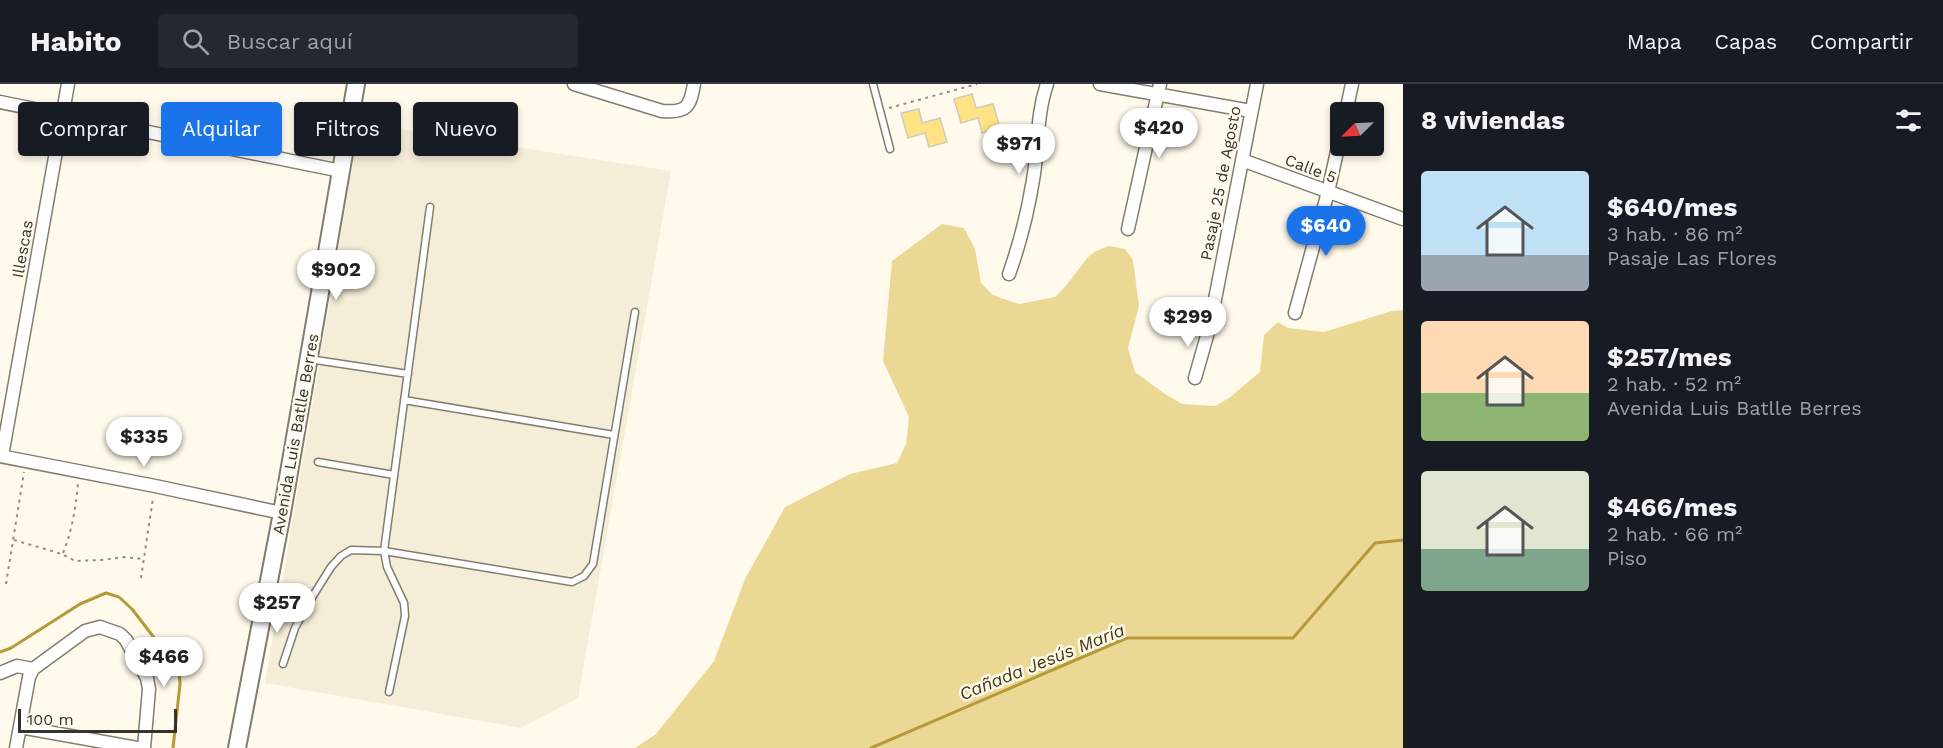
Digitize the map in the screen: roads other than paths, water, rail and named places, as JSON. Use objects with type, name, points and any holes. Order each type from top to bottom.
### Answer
[{"type":"main road","name":"Avenida Luis Batlle Berres","points":[[237,748],[282,513],[356,84]]},
{"type":"street","name":"Illescas","points":[[65,102],[68,84]]},
{"type":"street","points":[[574,84],[662,111],[674,112],[684,110],[690,104],[694,84]]},
{"type":"street","points":[[1009,273],[1017,251],[1033,181],[1039,115],[1047,84]]},
{"type":"street","points":[[1100,84],[1159,89],[1251,111]]},
{"type":"street","name":"Pasaje 25 de Agosto","points":[[1195,378],[1210,325],[1257,84]]},
{"type":"street","points":[[1348,102],[1352,84]]},
{"type":"street","points":[[1128,229],[1159,89]]},
{"type":"street","points":[[0,102],[18,105]]},
{"type":"street","points":[[149,132],[341,171]]},
{"type":"street","name":"Illescas","points":[[1,456],[55,156]]},
{"type":"street","points":[[1295,313],[1336,156]]},
{"type":"street","name":"Calle 5","points":[[1242,159],[1403,219]]},
{"type":"street","points":[[1,456],[282,513]]},
{"type":"street","points":[[16,748],[29,677],[33,669],[85,631],[100,627],[120,634],[126,640],[147,678],[149,688],[144,748]]},
{"type":"street","points":[[0,673],[17,666],[33,669]]},
{"type":"street","points":[[20,727],[86,744],[137,748]]},
{"type":"lane","points":[[873,84],[890,149]]},
{"type":"lane","points":[[389,692],[405,616],[404,603],[387,567],[384,551],[430,207]]},
{"type":"lane","points":[[283,664],[295,628],[306,607],[341,556],[351,550],[384,551],[573,582],[584,576],[593,564],[634,312]]},
{"type":"lane","points":[[309,359],[408,374]]},
{"type":"lane","points":[[404,400],[614,435]]},
{"type":"lane","points":[[318,462],[394,475]]},
{"type":"waterway","name":"Cañada Jesús María","points":[[871,748],[1127,638],[1293,638],[1375,543],[1403,540]]},
{"type":"waterway","name":"Cañada Jesús María","points":[[0,652],[11,648],[80,604],[106,593],[119,597],[132,609],[179,670],[180,684],[173,748]]}]
